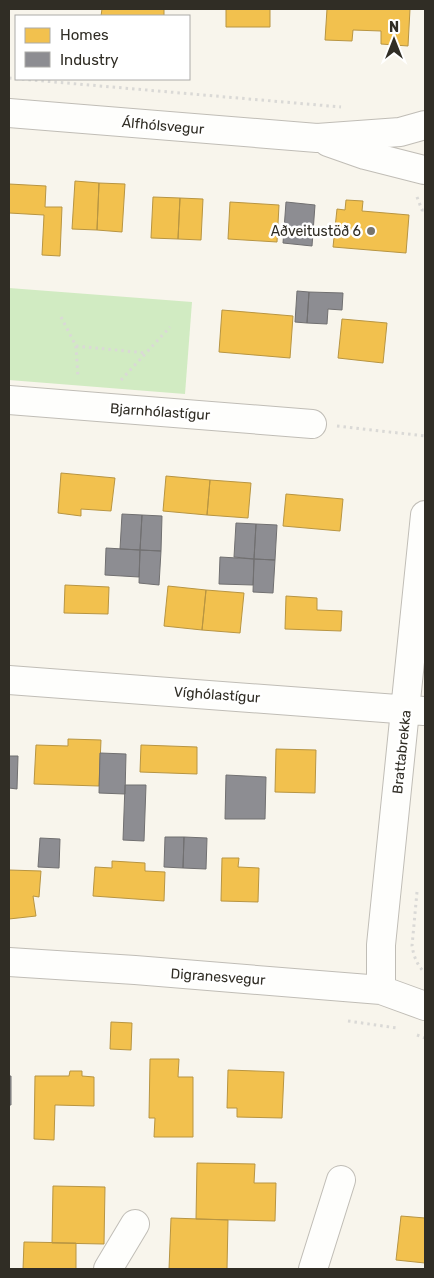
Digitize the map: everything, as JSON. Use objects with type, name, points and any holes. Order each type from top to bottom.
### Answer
[{"type":"street","name":"Álfhólsvegur","points":[[9,113],[317,138],[400,132],[425,125]]},
{"type":"street","points":[[424,171],[419,159],[418,147],[420,135],[425,125]]},
{"type":"street","name":"Álfhólsvegur","points":[[317,138],[365,155],[424,171]]},
{"type":"street","name":"Bjarnhólastígur","points":[[9,400],[312,424]]},
{"type":"street","name":"Brattabrekka","points":[[381,990],[381,945],[416,710],[425,515]]},
{"type":"street","name":"Víghólastígur","points":[[9,680],[416,710]]},
{"type":"street","name":"Digranesvegur","points":[[9,962],[136,970],[381,990],[425,1006]]},
{"type":"street","points":[[313,1269],[341,1180]]},
{"type":"street","points":[[108,1269],[135,1224]]},
{"type":"path","points":[[32,80],[342,107]]},
{"type":"path","points":[[61,317],[76,346],[88,406]]},
{"type":"path","points":[[88,406],[146,353],[170,327]]},
{"type":"path","points":[[76,346],[146,353]]},
{"type":"path","points":[[312,424],[425,436]]},
{"type":"path","points":[[417,890],[412,946],[418,966],[425,972]]},
{"type":"path","points":[[348,1021],[399,1028]]},
{"type":"path","points":[[417,1034],[425,1038]]},
{"type":"green space","points":[[9,288],[192,302],[185,394],[9,380]]},
{"type":"building: Homes","points":[[102,9],[164,9],[164,15],[101,15]]},
{"type":"building: Homes","points":[[226,9],[270,9],[270,27],[226,27]]},
{"type":"building: Homes","points":[[327,9],[410,9],[408,46],[381,44],[381,31],[353,30],[352,41],[325,40]]},
{"type":"building: Homes","points":[[75,181],[99,183],[97,230],[72,229]]},
{"type":"building: Homes","points":[[99,183],[125,184],[122,232],[97,230]]},
{"type":"building: Homes","points":[[9,184],[46,186],[45,207],[62,207],[60,256],[42,255],[44,215],[9,213]]},
{"type":"building: Homes","points":[[153,197],[180,198],[178,239],[151,238]]},
{"type":"building: Homes","points":[[180,198],[203,199],[201,240],[178,239]]},
{"type":"building: Homes","name":"Aðveitustöð 6","points":[[346,200],[363,201],[362,211],[409,215],[406,253],[333,247],[337,209],[345,210]]},
{"type":"building: Homes","points":[[230,202],[279,205],[277,242],[228,239]]},
{"type":"building: Homes","points":[[222,310],[293,316],[290,358],[219,352]]},
{"type":"building: Homes","points":[[342,319],[387,323],[383,363],[338,358]]},
{"type":"building: Homes","points":[[61,473],[115,478],[111,511],[81,509],[81,516],[58,513]]},
{"type":"building: Homes","points":[[166,476],[210,480],[207,515],[163,511]]},
{"type":"building: Homes","points":[[210,480],[251,483],[248,518],[207,515]]},
{"type":"building: Homes","points":[[286,494],[343,499],[340,531],[283,526]]},
{"type":"building: Homes","points":[[65,585],[109,587],[108,614],[64,613]]},
{"type":"building: Homes","points":[[168,586],[206,590],[202,630],[164,626]]},
{"type":"building: Homes","points":[[206,590],[244,593],[240,633],[202,630]]},
{"type":"building: Homes","points":[[286,596],[317,598],[317,610],[342,611],[341,631],[285,629]]},
{"type":"building: Homes","points":[[68,739],[101,740],[99,786],[34,784],[36,745],[68,746]]},
{"type":"building: Homes","points":[[141,745],[197,747],[197,774],[140,772]]},
{"type":"building: Homes","points":[[276,749],[316,750],[315,793],[275,792]]},
{"type":"building: Homes","points":[[222,858],[239,858],[238,867],[259,868],[258,902],[221,901]]},
{"type":"building: Homes","points":[[112,861],[145,863],[145,871],[165,872],[164,901],[93,896],[95,867],[112,868]]},
{"type":"building: Homes","points":[[9,870],[41,871],[39,897],[33,896],[36,916],[9,919]]},
{"type":"building: Homes","points":[[111,1022],[132,1023],[131,1050],[110,1049]]},
{"type":"building: Homes","points":[[150,1059],[179,1059],[178,1077],[193,1077],[193,1137],[154,1137],[155,1118],[149,1118]]},
{"type":"building: Homes","points":[[228,1070],[284,1072],[282,1118],[237,1117],[237,1108],[227,1108]]},
{"type":"building: Homes","points":[[70,1071],[82,1071],[82,1076],[94,1077],[94,1106],[55,1105],[54,1140],[34,1139],[35,1076],[69,1076]]},
{"type":"building: Homes","points":[[197,1163],[255,1164],[254,1183],[276,1183],[275,1221],[196,1219]]},
{"type":"building: Homes","points":[[53,1186],[105,1187],[104,1244],[52,1243]]},
{"type":"building: Homes","points":[[401,1216],[425,1218],[425,1263],[396,1260]]},
{"type":"building: Homes","points":[[171,1218],[228,1220],[227,1269],[169,1269]]},
{"type":"building: Homes","points":[[24,1242],[76,1243],[76,1269],[23,1269]]},
{"type":"building: Industry","points":[[286,202],[315,205],[312,246],[283,243]]},
{"type":"building: Industry","points":[[297,291],[309,292],[307,323],[295,322]]},
{"type":"building: Industry","points":[[309,292],[343,293],[342,310],[328,309],[327,324],[307,323]]},
{"type":"building: Industry","points":[[122,514],[142,515],[140,550],[120,549]]},
{"type":"building: Industry","points":[[142,515],[162,516],[161,551],[140,550]]},
{"type":"building: Industry","points":[[236,523],[256,524],[254,559],[234,557]]},
{"type":"building: Industry","points":[[256,524],[277,525],[275,560],[254,559]]},
{"type":"building: Industry","points":[[106,548],[140,550],[139,577],[105,575]]},
{"type":"building: Industry","points":[[140,550],[161,551],[159,585],[139,583]]},
{"type":"building: Industry","points":[[220,557],[254,559],[253,585],[219,584]]},
{"type":"building: Industry","points":[[254,559],[275,560],[273,593],[253,592]]},
{"type":"building: Industry","points":[[100,753],[126,754],[125,794],[99,793]]},
{"type":"building: Industry","points":[[9,756],[18,756],[17,789],[9,788]]},
{"type":"building: Industry","points":[[226,775],[266,777],[265,819],[225,819]]},
{"type":"building: Industry","points":[[125,785],[146,785],[144,841],[123,840]]},
{"type":"building: Industry","points":[[165,837],[184,837],[183,868],[164,867]]},
{"type":"building: Industry","points":[[184,837],[207,838],[206,869],[183,868]]},
{"type":"building: Industry","points":[[40,838],[60,839],[59,868],[38,867]]},
{"type":"building: Industry","points":[[9,1076],[11,1076],[11,1105],[9,1105]]},
{"type":"place","name":"Aðveitustöð 6","points":[[371,231]]}]
